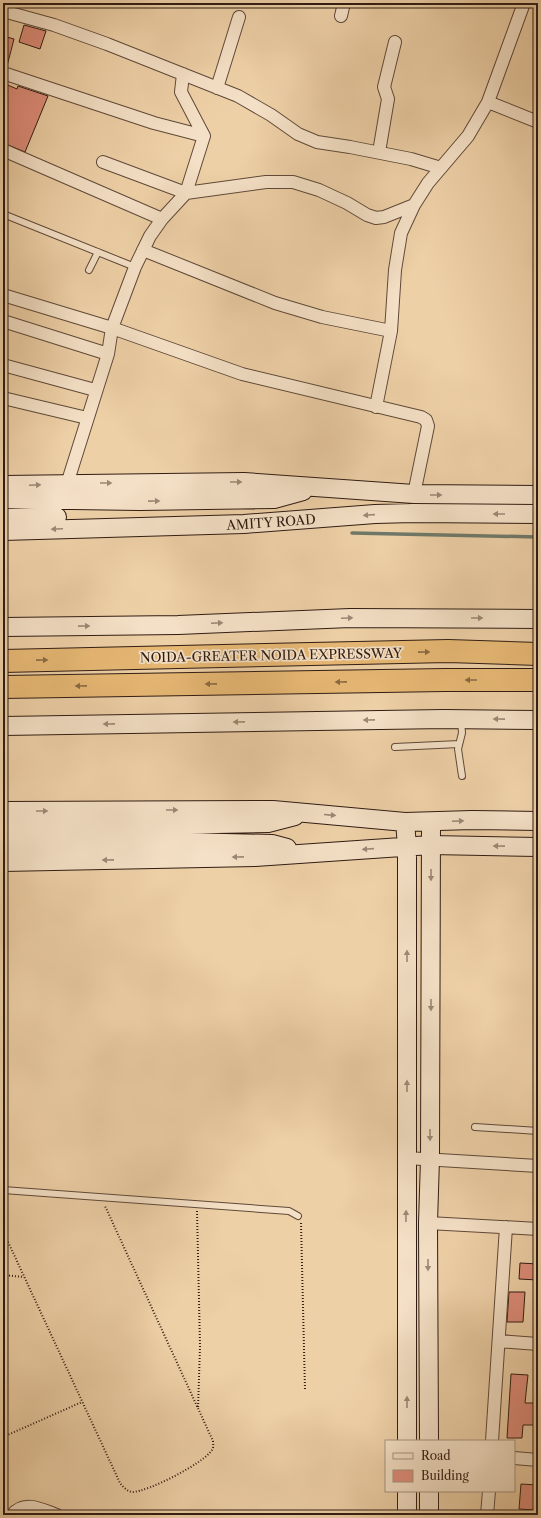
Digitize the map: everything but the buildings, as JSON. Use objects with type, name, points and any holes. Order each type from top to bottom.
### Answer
[{"type":"highway","name":"NOIDA-GREATER NOIDA EXPRESSWAY","points":[[3,661],[448,651],[538,654]]},
{"type":"highway","points":[[3,687],[445,680],[538,680]]},
{"type":"street","points":[[341,16],[344,3]]},
{"type":"street","points":[[376,407],[391,331],[396,270],[401,233],[414,205],[428,184],[468,136],[488,102],[524,3]]},
{"type":"street","points":[[3,11],[60,28],[238,96],[271,115],[298,134],[317,142],[379,152],[411,159],[441,168]]},
{"type":"street","points":[[218,88],[239,17]]},
{"type":"street","points":[[379,152],[388,99],[384,87],[395,42]]},
{"type":"street","points":[[3,73],[154,123],[204,136]]},
{"type":"street","points":[[68,484],[95,390],[108,354],[112,328],[135,267],[150,236],[162,219],[186,194],[204,136],[181,92],[183,74]]},
{"type":"street","points":[[488,102],[538,122]]},
{"type":"street","points":[[3,150],[162,219]]},
{"type":"street","points":[[103,162],[186,194],[266,182],[293,182],[319,190],[347,202],[367,215],[376,218],[384,217],[414,205]]},
{"type":"street","points":[[143,250],[275,303],[322,317],[391,331]]},
{"type":"street","points":[[3,295],[112,328],[242,374],[421,417],[426,420],[428,426],[414,494]]},
{"type":"street","points":[[3,321],[108,354]]},
{"type":"street","points":[[3,366],[95,390]]},
{"type":"street","points":[[3,398],[87,418]]},
{"type":"street","points":[[3,486],[244,482],[414,494],[538,496]]},
{"type":"street","points":[[3,499],[140,501],[274,499],[314,487]]},
{"type":"street","points":[[3,518],[269,514],[303,520]]},
{"type":"street","name":"AMITY ROAD","points":[[3,531],[244,524],[375,514],[538,514]]},
{"type":"street","points":[[3,627],[178,625],[350,618],[538,619]]},
{"type":"street","points":[[3,726],[461,718],[538,720]]},
{"type":"street","points":[[3,811],[273,810],[405,822],[472,820],[538,822]]},
{"type":"street","points":[[3,828],[268,823],[306,813]]},
{"type":"street","points":[[405,822],[407,846],[407,1440]]},
{"type":"street","points":[[429,1440],[428,1223],[430,1159],[431,822]]},
{"type":"street","points":[[3,845],[181,842],[272,844],[305,853]]},
{"type":"street","points":[[3,862],[255,857],[431,845],[538,847]]},
{"type":"street","points":[[406,1158],[538,1166]]},
{"type":"street","points":[[428,1223],[506,1226],[538,1229]]},
{"type":"street","points":[[492,1440],[506,1226]]},
{"type":"street","points":[[499,1341],[538,1344]]},
{"type":"street","points":[[515,1458],[538,1460]]},
{"type":"street","points":[[407,1492],[407,1515]]},
{"type":"street","points":[[429,1492],[429,1515]]},
{"type":"street","points":[[487,1515],[489,1492]]},
{"type":"street","points":[[12,1515],[16,1510],[24,1506],[57,1515]]},
{"type":"lane","points":[[3,214],[135,267]]},
{"type":"lane","points":[[89,270],[98,252]]},
{"type":"lane","points":[[461,718],[462,733],[458,749],[462,776]]},
{"type":"lane","points":[[395,747],[459,744]]},
{"type":"lane","points":[[475,1127],[538,1131]]},
{"type":"lane","points":[[3,1190],[289,1211],[298,1216]]},
{"type":"path","points":[[3,1231],[120,1483],[132,1492],[143,1489],[166,1481],[188,1469],[208,1455],[213,1448],[213,1441],[102,1198]]},
{"type":"path","points":[[197,1204],[200,1339],[198,1409]]},
{"type":"path","points":[[298,1216],[302,1225],[305,1390]]},
{"type":"path","points":[[3,1275],[24,1277]]},
{"type":"path","points":[[3,1433],[4,1437],[82,1402]]},
{"type":"waterway","points":[[352,533],[538,537]]}]
